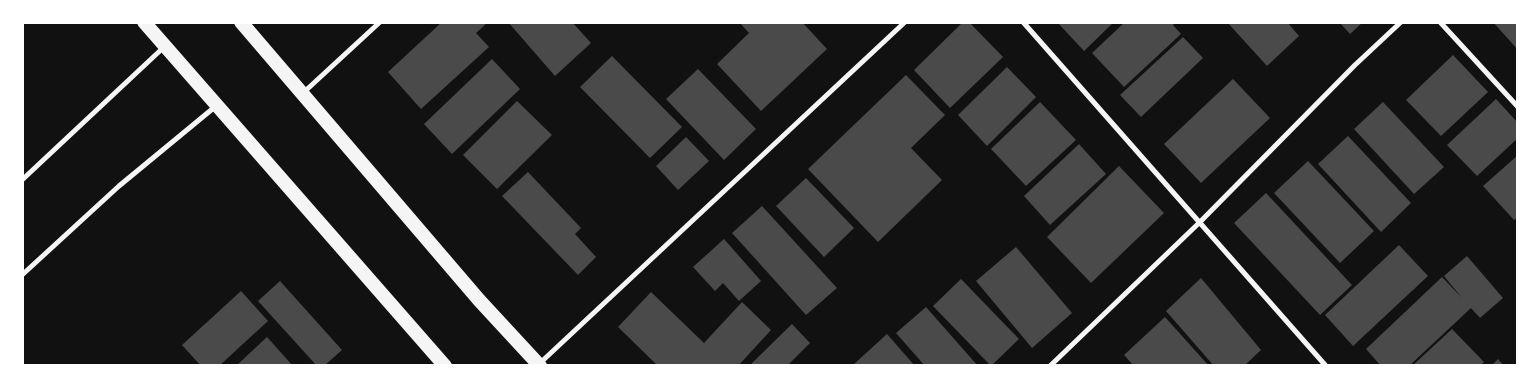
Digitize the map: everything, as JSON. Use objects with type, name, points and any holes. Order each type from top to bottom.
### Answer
[{"type":"highway","points":[[144,22],[445,366]]},
{"type":"highway","points":[[241,22],[479,300],[539,365]]},
{"type":"street","points":[[302,93],[380,22]]},
{"type":"street","points":[[539,365],[905,22]]},
{"type":"street","points":[[1023,22],[1326,366]]},
{"type":"street","points":[[1050,366],[1200,222],[1355,65],[1401,22]]},
{"type":"street","points":[[1440,22],[1518,107]]},
{"type":"street","points":[[22,180],[165,46]]},
{"type":"street","points":[[22,275],[120,186],[217,106]]},
{"type":"building","points":[[442,22],[488,22],[476,33],[489,47],[421,109],[388,72]]},
{"type":"building","points":[[508,22],[572,22],[591,43],[555,76]]},
{"type":"building","points":[[739,22],[802,22],[827,49],[761,111],[717,64],[749,33]]},
{"type":"building","points":[[963,22],[969,22],[1003,57],[950,108],[914,70]]},
{"type":"building","points":[[1057,22],[1114,22],[1084,51]]},
{"type":"building","points":[[1125,22],[1176,22],[1173,25],[1181,34],[1124,87],[1092,53]]},
{"type":"building","points":[[1227,22],[1287,22],[1299,36],[1267,66]]},
{"type":"building","points":[[1339,22],[1363,22],[1350,34]]},
{"type":"building","points":[[1493,22],[1518,22],[1518,50]]},
{"type":"building","points":[[1183,37],[1203,58],[1141,117],[1120,95]]},
{"type":"building","points":[[1453,55],[1488,92],[1441,136],[1406,100]]},
{"type":"building","points":[[612,56],[682,127],[650,158],[580,87]]},
{"type":"building","points":[[492,59],[520,89],[452,154],[424,124]]},
{"type":"building","points":[[1007,67],[1036,97],[987,146],[958,115]]},
{"type":"building","points":[[698,69],[756,129],[724,160],[666,99]]},
{"type":"building","points":[[906,75],[945,115],[911,148],[942,180],[878,242],[808,169]]},
{"type":"building","points":[[1233,79],[1270,118],[1201,183],[1164,144]]},
{"type":"building","points":[[1496,99],[1518,123],[1518,138],[1477,176],[1447,145]]},
{"type":"building","points":[[517,101],[552,135],[497,189],[463,155]]},
{"type":"building","points":[[1040,102],[1076,140],[1026,186],[991,149]]},
{"type":"building","points":[[1383,102],[1444,167],[1414,194],[1354,129]]},
{"type":"building","points":[[1348,136],[1411,203],[1381,232],[1318,164]]},
{"type":"building","points":[[686,137],[709,161],[678,190],[656,166]]},
{"type":"building","points":[[1079,144],[1106,174],[1050,225],[1024,196]]},
{"type":"building","points":[[1518,155],[1518,217],[1514,220],[1483,186]]},
{"type":"building","points":[[1308,161],[1374,231],[1340,263],[1274,193]]},
{"type":"building","points":[[1119,166],[1164,213],[1091,283],[1047,237]]},
{"type":"building","points":[[528,172],[581,228],[575,234],[596,257],[578,275],[502,196]]},
{"type":"building","points":[[806,178],[854,228],[824,257],[776,206]]},
{"type":"building","points":[[1266,193],[1352,285],[1320,315],[1234,223]]},
{"type":"building","points":[[762,206],[837,288],[806,315],[732,233]]},
{"type":"building","points":[[724,239],[761,281],[739,301],[723,283],[715,291],[693,267]]},
{"type":"building","points":[[1399,245],[1428,276],[1353,346],[1325,315]]},
{"type":"building","points":[[1016,247],[1072,313],[1032,348],[976,281]]},
{"type":"building","points":[[1467,256],[1503,298],[1480,318],[1471,308],[1409,366],[1381,366],[1366,349],[1442,277],[1462,298],[1444,276]]},
{"type":"building","points":[[1201,278],[1261,350],[1244,366],[1214,366],[1166,311]]},
{"type":"building","points":[[961,279],[1019,339],[991,366],[933,306]]},
{"type":"building","points":[[280,281],[342,350],[324,366],[317,366],[258,301]]},
{"type":"building","points":[[241,291],[268,321],[219,366],[201,366],[182,345]]},
{"type":"building","points":[[651,292],[704,343],[742,302],[771,330],[738,366],[658,366],[618,327]]},
{"type":"building","points":[[926,307],[978,366],[925,366],[896,333]]},
{"type":"building","points":[[1165,317],[1209,366],[1134,366],[1124,355]]},
{"type":"building","points":[[792,324],[810,343],[787,366],[749,366]]},
{"type":"building","points":[[1452,329],[1484,362],[1480,366],[1412,366]]},
{"type":"building","points":[[887,334],[915,366],[855,366],[854,364]]},
{"type":"building","points":[[267,337],[293,366],[236,366]]},
{"type":"building","points":[[1498,359],[1504,366],[1491,366]]}]
